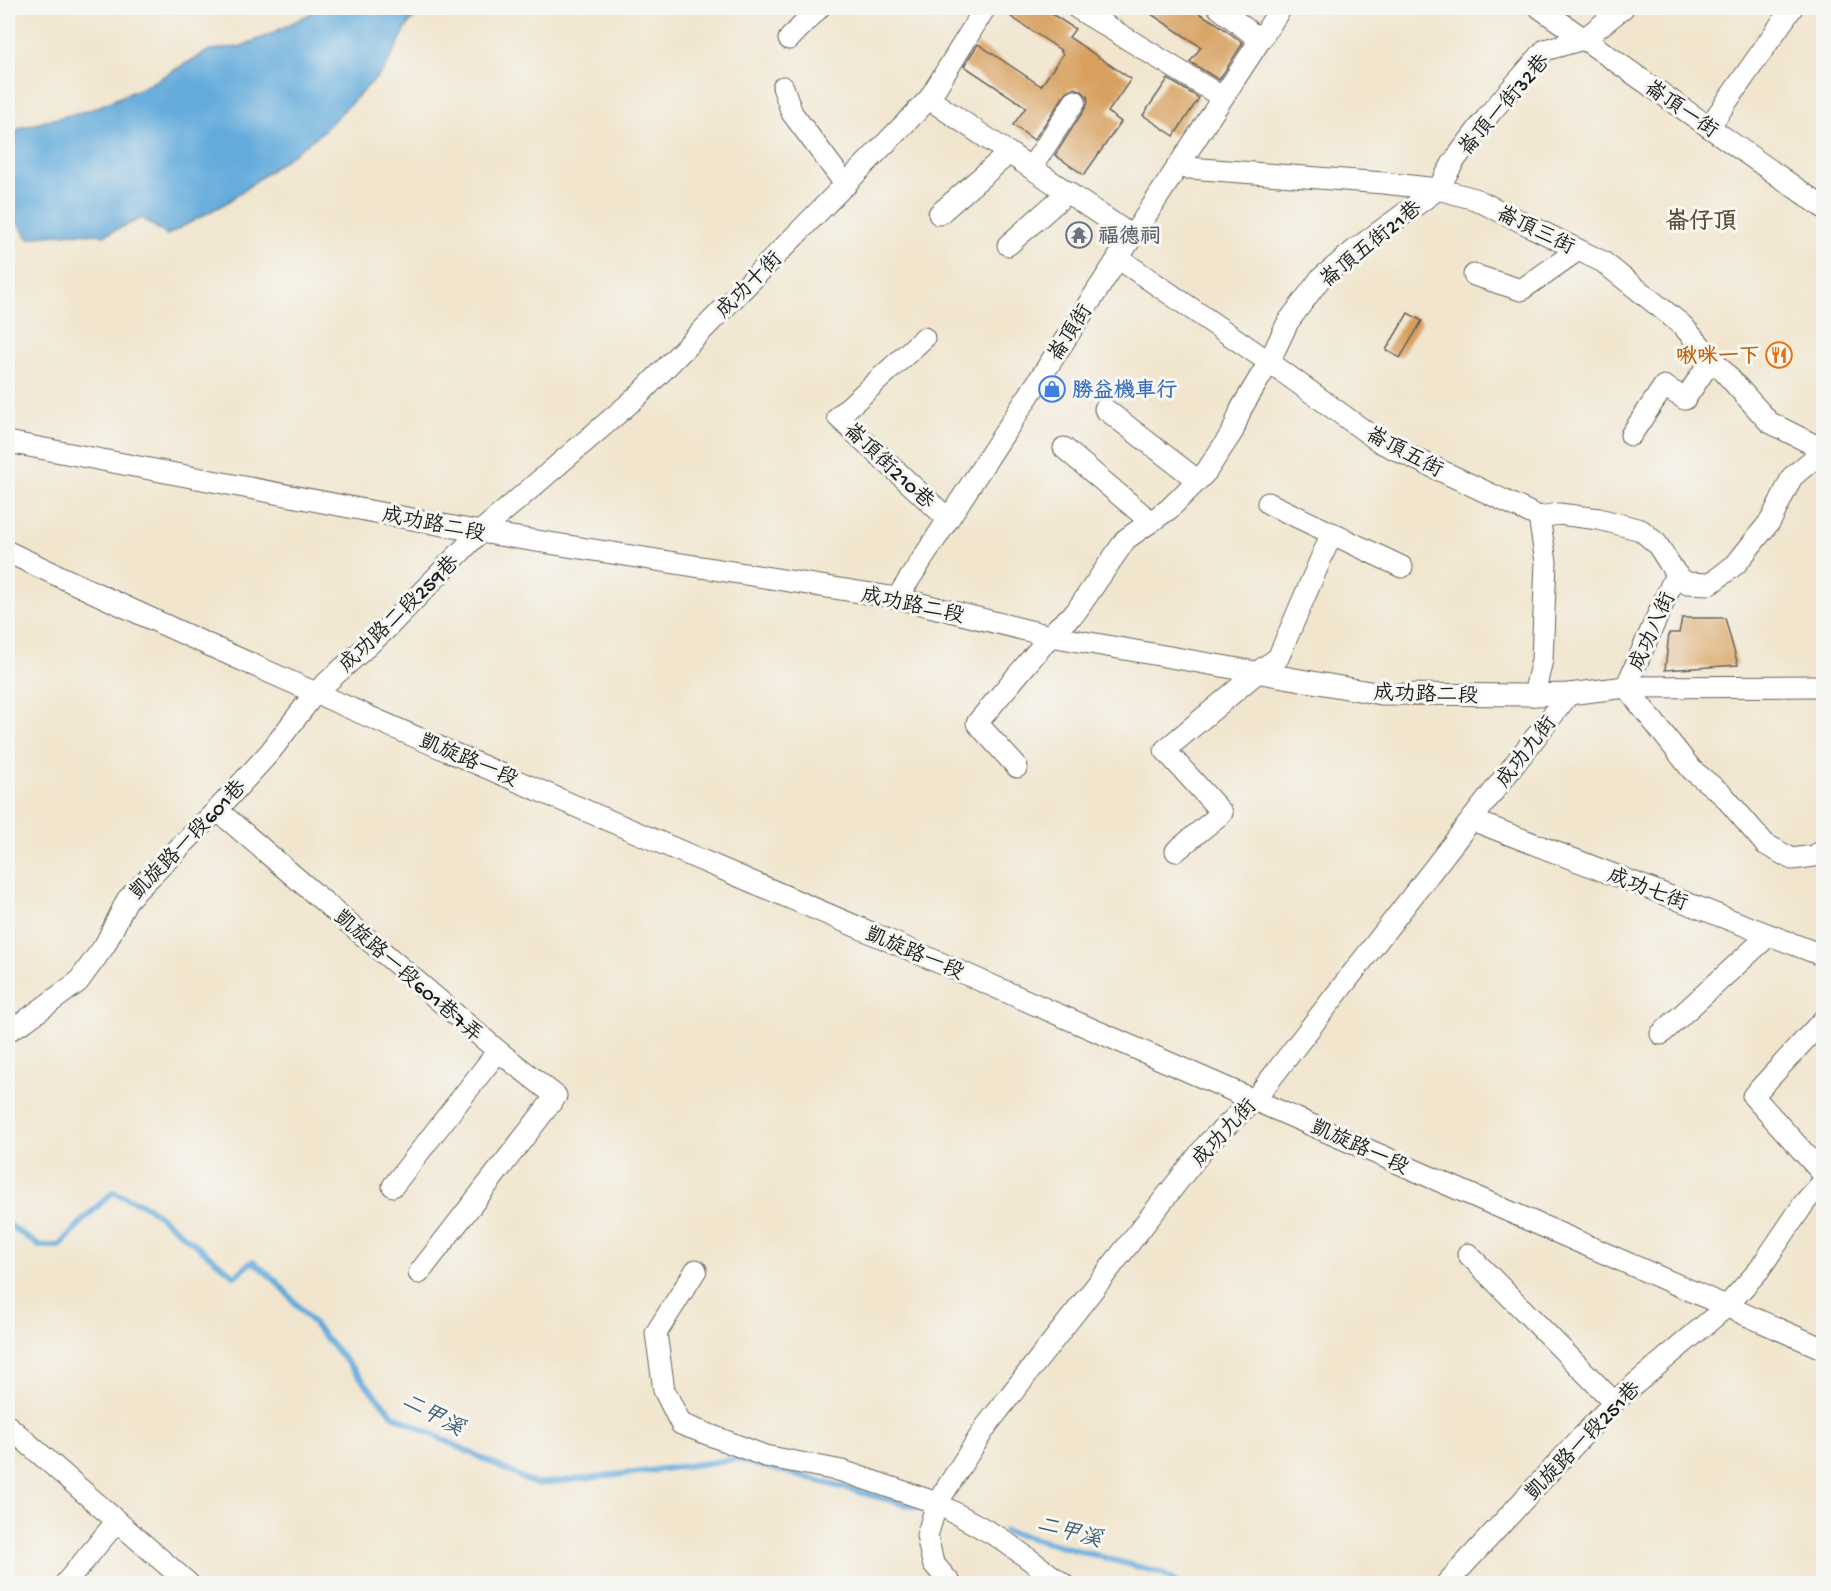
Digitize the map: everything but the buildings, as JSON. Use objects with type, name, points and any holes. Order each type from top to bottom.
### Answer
[{"type":"street","points":[[789,39],[819,8]]},
{"type":"street","name":"成功十街","points":[[480,532],[638,396],[929,99],[985,8]]},
{"type":"street","points":[[1077,8],[1222,97]]},
{"type":"street","points":[[1219,8],[1260,40]]},
{"type":"street","name":"崙頂街","points":[[897,597],[1281,8]]},
{"type":"street","name":"崙頂一街","points":[[1540,8],[1824,208]]},
{"type":"street","points":[[1584,39],[1623,8]]},
{"type":"street","points":[[1708,127],[1792,8]]},
{"type":"street","name":"崙頂一街32巷","points":[[1438,189],[1454,161],[1491,112],[1545,50],[1584,39]]},
{"type":"street","points":[[783,87],[792,113],[846,185]]},
{"type":"street","points":[[929,99],[1132,236]]},
{"type":"street","points":[[1031,168],[1075,101]]},
{"type":"street","points":[[939,214],[1009,153]]},
{"type":"street","name":"崙頂三街","points":[[1177,167],[1438,189],[1475,200],[1603,262],[1681,324],[1769,422],[1824,450]]},
{"type":"street","name":"崙頂五街21巷","points":[[1017,767],[977,723],[1058,627],[1075,613],[1126,539],[1169,508],[1206,472],[1233,431],[1241,409],[1269,362],[1288,322],[1320,279],[1356,249],[1438,189]]},
{"type":"street","points":[[1008,245],[1068,192]]},
{"type":"street","points":[[1474,275],[1521,290],[1578,250]]},
{"type":"street","name":"崙頂五街","points":[[1118,258],[1380,442],[1539,517],[1559,514],[1599,519],[1641,530],[1657,544],[1676,574]]},
{"type":"street","name":"崙頂街210巷","points":[[924,338],[838,417],[948,519]]},
{"type":"street","points":[[1631,435],[1664,386],[1685,399],[1712,359]]},
{"type":"street","points":[[1105,409],[1197,480]]},
{"type":"street","name":"成功路二段","points":[[8,442],[480,532],[897,597],[1050,636],[1381,694],[1534,695],[1569,694],[1626,687],[1824,686]]},
{"type":"street","points":[[1064,448],[1150,521]]},
{"type":"street","name":"成功八街","points":[[1626,687],[1676,574],[1686,582],[1710,584],[1736,564],[1771,520],[1792,477],[1824,450]]},
{"type":"street","points":[[1268,503],[1402,567]]},
{"type":"street","points":[[1534,695],[1542,660],[1546,562],[1539,517]]},
{"type":"street","name":"成功路二段259巷","points":[[315,693],[384,631],[480,532]]},
{"type":"street","points":[[1176,851],[1222,813],[1165,750],[1259,671],[1278,658],[1332,534]]},
{"type":"street","name":"凱旋路一段","points":[[8,552],[315,693],[1255,1099],[1824,1349]]},
{"type":"street","points":[[1626,687],[1692,770],[1723,795],[1765,844],[1792,858],[1814,856],[1824,850]]},
{"type":"street","name":"凱旋路一段601巷","points":[[8,1031],[78,982],[105,945],[127,900],[217,810],[270,752],[315,693]]},
{"type":"street","name":"成功九街","points":[[951,1584],[933,1563],[927,1536],[937,1503],[987,1425],[1208,1143],[1255,1099],[1569,694]]},
{"type":"street","name":"凱旋路一段601巷7弄","points":[[217,810],[498,1052],[393,1186]]},
{"type":"street","name":"成功七街","points":[[1472,820],[1824,956]]},
{"type":"street","points":[[1661,1034],[1769,934]]},
{"type":"street","points":[[1824,1019],[1753,1096],[1824,1175]]},
{"type":"street","points":[[419,1273],[556,1096],[498,1052]]},
{"type":"street","name":"凱旋路一段251巷","points":[[1446,1584],[1614,1402],[1726,1307],[1759,1270],[1805,1202],[1824,1181]]},
{"type":"street","points":[[1468,1254],[1614,1402]]},
{"type":"street","points":[[696,1270],[656,1333],[664,1390],[681,1424],[765,1456],[842,1471],[937,1503],[1000,1538],[1064,1584]]},
{"type":"street","points":[[8,1426],[189,1584]]},
{"type":"street","points":[[65,1584],[117,1521]]},
{"type":"water","points":[[321,8],[426,8],[409,23],[384,70],[320,134],[226,203],[167,235],[142,218],[105,235],[78,233],[44,235],[29,239],[8,210],[8,141],[20,128],[93,109],[148,85],[210,50],[239,47],[269,35]]},
{"type":"waterway","name":"二甲溪","points":[[8,1224],[39,1246],[60,1246],[113,1192],[148,1207],[235,1276],[253,1261],[277,1282],[393,1415],[535,1484],[737,1459],[919,1508]]},
{"type":"waterway","name":"二甲溪","points":[[1004,1531],[1162,1573],[1178,1584]]},
{"type":"place","name":"福德祠","points":[[1079,235]]},
{"type":"place","name":"啾咪一下","points":[[1779,355]]},
{"type":"place","name":"勝益機車行","points":[[1052,389]]},
{"type":"district","name":"崙仔頂","points":[[1701,220]]}]
